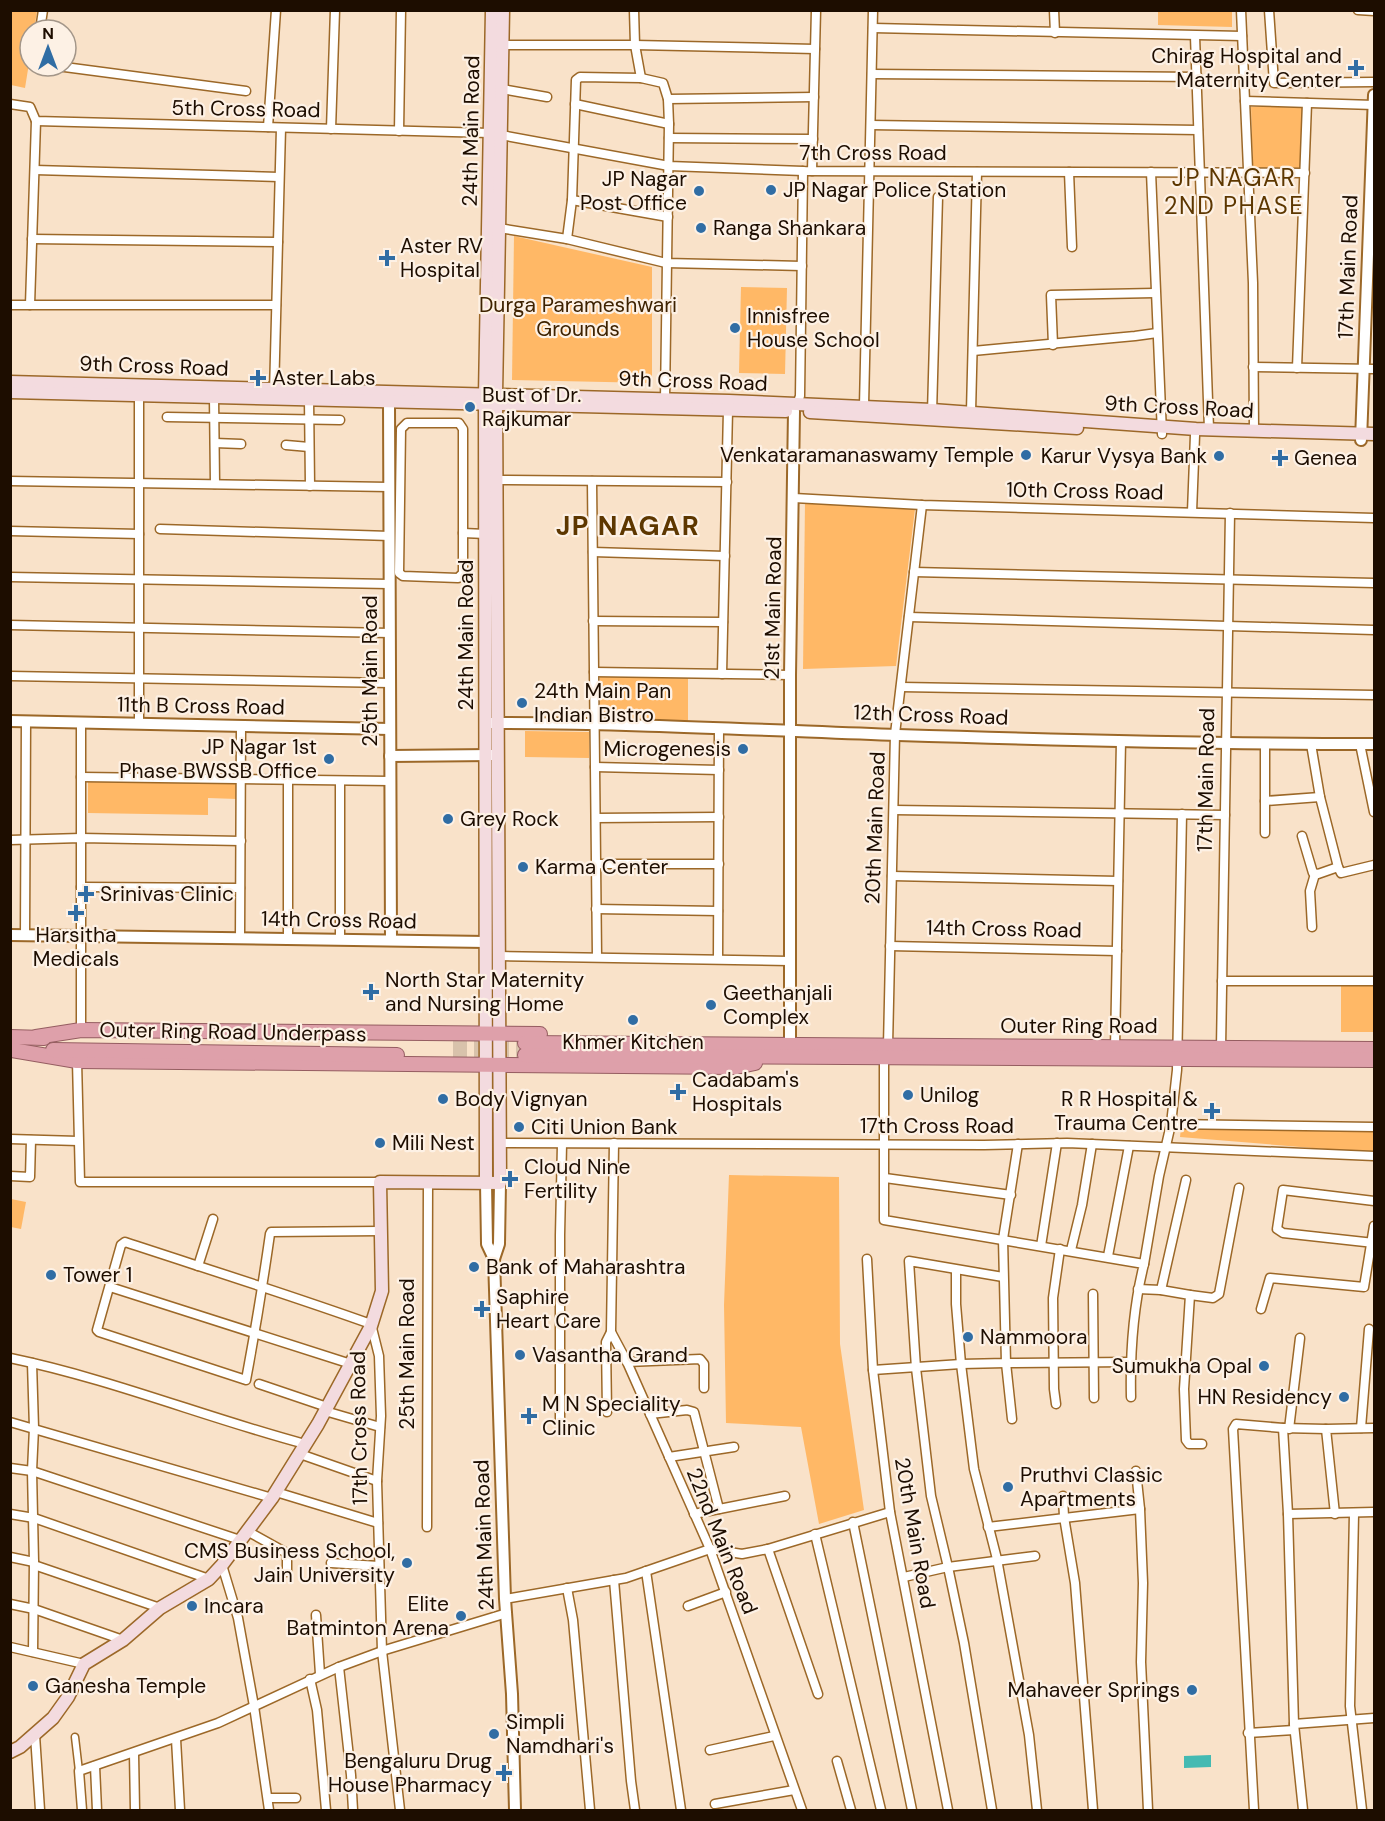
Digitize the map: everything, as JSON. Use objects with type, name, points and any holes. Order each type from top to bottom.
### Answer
[{"type":"highway","points":[[11,1046],[36,1037],[81,1030],[766,1037],[786,1050]]},
{"type":"highway","name":"Outer Ring Road Underpass","points":[[11,1046],[453,1049],[36,1037]]},
{"type":"highway","points":[[11,1046],[77,1061],[736,1067],[786,1050]]},
{"type":"highway","name":"Outer Ring Road","points":[[886,1052],[1115,1048],[1178,1054],[1221,1048],[1374,1049]]},
{"type":"highway","points":[[525,1049],[786,1050]]},
{"type":"highway","name":"Outer Ring Road","points":[[786,1050],[1178,1054],[1374,1060]]},
{"type":"main road","name":"24th Main Road","points":[[492,10],[499,228],[486,534],[492,723]]},
{"type":"main road","name":"24th Main Road","points":[[493,1034],[486,942],[497,480],[491,400],[495,135],[502,89],[503,10]]},
{"type":"main road","name":"9th Cross Road","points":[[10,382],[214,397],[274,394],[309,399],[389,402],[665,399],[1162,430],[1209,429],[1361,437],[1374,441]]},
{"type":"main road","name":"9th Cross Road","points":[[10,392],[139,390],[491,400],[728,410],[864,406],[932,415],[971,412],[1196,435],[1361,437],[1374,434]]},
{"type":"main road","name":"24th Main Road","points":[[486,1183],[499,956],[492,755]]},
{"type":"main road","name":"24th Main Road","points":[[492,1065],[500,1143],[500,1183]]},
{"type":"main road","points":[[10,1752],[20,1747],[53,1718],[68,1697],[84,1664],[123,1640],[160,1608],[209,1579],[274,1495],[326,1409],[371,1324],[382,1291],[380,1182],[500,1183]]},
{"type":"street","points":[[267,127],[276,10]]},
{"type":"street","points":[[331,129],[335,10]]},
{"type":"street","points":[[399,131],[401,10]]},
{"type":"street","points":[[634,10],[635,45],[641,78]]},
{"type":"street","name":"21st Main Road","points":[[786,1050],[792,729],[790,675],[796,407],[800,396],[802,266],[808,171],[813,139],[816,10]]},
{"type":"street","points":[[864,406],[873,10]]},
{"type":"street","points":[[1054,10],[1055,33]]},
{"type":"street","points":[[1241,10],[1254,304],[1254,431]]},
{"type":"street","points":[[1269,10],[1274,83],[1374,82]]},
{"type":"street","points":[[1358,10],[1374,11]]},
{"type":"street","points":[[873,28],[1242,36]]},
{"type":"street","points":[[1196,36],[1209,429]]},
{"type":"street","points":[[502,45],[815,49]]},
{"type":"street","points":[[78,69],[246,91]]},
{"type":"street","points":[[872,74],[1198,77]]},
{"type":"street","points":[[567,239],[575,148],[576,80],[580,77],[641,78],[663,83],[668,99],[669,124],[665,399]]},
{"type":"street","points":[[502,89],[547,96]]},
{"type":"street","name":"17th Main Road","points":[[1361,437],[1369,369],[1374,95]]},
{"type":"street","points":[[668,99],[814,97]]},
{"type":"street","points":[[1245,100],[1374,105]]},
{"type":"street","points":[[1297,368],[1307,103]]},
{"type":"street","points":[[10,104],[30,107],[36,121],[30,305]]},
{"type":"street","points":[[574,104],[669,124]]},
{"type":"street","name":"5th Cross Road","points":[[36,121],[495,135]]},
{"type":"street","points":[[871,125],[1198,130]]},
{"type":"street","points":[[274,394],[281,128]]},
{"type":"street","name":"7th Cross Road","points":[[495,135],[669,166],[808,171],[1305,173]]},
{"type":"street","points":[[669,138],[813,139]]},
{"type":"street","points":[[35,170],[279,177]]},
{"type":"street","points":[[971,412],[977,172]]},
{"type":"street","points":[[1069,172],[1072,247]]},
{"type":"street","points":[[1151,172],[1162,430]]},
{"type":"street","points":[[932,415],[938,197]]},
{"type":"street","points":[[572,200],[668,217]]},
{"type":"street","points":[[499,228],[567,239],[666,263],[802,266]]},
{"type":"street","points":[[32,239],[278,242]]},
{"type":"street","points":[[1053,345],[1052,295],[1155,293]]},
{"type":"street","points":[[10,305],[276,305]]},
{"type":"street","points":[[973,351],[1053,345],[1157,333]]},
{"type":"street","points":[[1253,367],[1369,369]]},
{"type":"street","points":[[139,390],[139,724]]},
{"type":"street","points":[[214,397],[214,484]]},
{"type":"street","points":[[309,399],[310,486]]},
{"type":"street","name":"25th Main Road","points":[[389,402],[395,474],[389,487],[391,940]]},
{"type":"street","points":[[722,674],[728,410]]},
{"type":"street","points":[[167,417],[340,420]]},
{"type":"street","points":[[407,423],[459,423],[463,429],[463,533],[462,576],[458,578],[400,575],[395,474],[403,425],[407,423]]},
{"type":"street","points":[[1192,512],[1196,435]]},
{"type":"street","points":[[215,444],[241,444]]},
{"type":"street","points":[[286,445],[309,447]]},
{"type":"street","points":[[497,480],[727,483]]},
{"type":"street","points":[[10,481],[389,487]]},
{"type":"street","points":[[592,481],[597,957]]},
{"type":"street","name":"10th Cross Road","points":[[794,498],[922,505],[1374,518]]},
{"type":"street","name":"20th Main Road","points":[[922,505],[896,734],[886,1052],[884,1220],[1003,1239]]},
{"type":"street","name":"17th Main Road","points":[[1221,1048],[1230,513]]},
{"type":"street","points":[[160,529],[390,536]]},
{"type":"street","points":[[10,531],[139,534]]},
{"type":"street","points":[[463,533],[486,534]]},
{"type":"street","points":[[593,552],[725,556]]},
{"type":"street","points":[[914,572],[1374,583]]},
{"type":"street","points":[[10,577],[390,584]]},
{"type":"street","points":[[909,617],[1374,630]]},
{"type":"street","points":[[593,621],[723,622]]},
{"type":"street","points":[[10,625],[390,633]]},
{"type":"street","points":[[594,672],[790,675]]},
{"type":"street","points":[[10,676],[390,683]]},
{"type":"street","points":[[901,687],[1374,695]]},
{"type":"street","name":"11th B Cross Road","points":[[10,721],[390,729]]},
{"type":"street","points":[[25,936],[26,721]]},
{"type":"street","points":[[81,722],[81,1030]]},
{"type":"street","name":"12th Cross Road","points":[[492,723],[792,729],[1226,744],[1374,744]]},
{"type":"street","points":[[240,939],[241,726]]},
{"type":"street","points":[[718,959],[719,728]]},
{"type":"street","points":[[1115,1048],[1121,741]]},
{"type":"street","points":[[1265,744],[1265,833]]},
{"type":"street","points":[[1311,744],[1320,797],[1341,873],[1374,865]]},
{"type":"street","points":[[1360,744],[1374,812]]},
{"type":"street","points":[[390,756],[492,755]]},
{"type":"street","points":[[595,767],[719,770]]},
{"type":"street","points":[[81,777],[390,781]]},
{"type":"street","points":[[288,780],[288,939]]},
{"type":"street","points":[[340,781],[340,940]]},
{"type":"street","points":[[1265,801],[1320,797]]},
{"type":"street","points":[[894,810],[1225,815]]},
{"type":"street","points":[[1131,1397],[1131,1334],[1170,1124],[1178,1054],[1182,814]]},
{"type":"street","points":[[596,818],[719,817]]},
{"type":"street","points":[[1302,836],[1312,871],[1315,874]]},
{"type":"street","points":[[10,840],[81,838],[241,841]]},
{"type":"street","points":[[596,864],[718,864]]},
{"type":"street","points":[[1315,874],[1338,867]]},
{"type":"street","points":[[1312,927],[1310,891],[1315,874]]},
{"type":"street","points":[[892,876],[1118,881]]},
{"type":"street","points":[[81,887],[240,888]]},
{"type":"street","points":[[596,909],[718,911]]},
{"type":"street","name":"14th Cross Road","points":[[10,935],[486,942]]},
{"type":"street","name":"14th Cross Road","points":[[890,946],[1117,951]]},
{"type":"street","points":[[499,956],[789,962]]},
{"type":"street","points":[[1222,981],[1374,981]]},
{"type":"street","points":[[77,1061],[80,1182],[380,1182]]},
{"type":"street","points":[[1170,1124],[1374,1127]]},
{"type":"street","points":[[10,1140],[78,1141]]},
{"type":"street","points":[[10,1176],[30,1177],[31,1140]]},
{"type":"street","name":"17th Cross Road","points":[[500,1143],[1057,1143],[1374,1156]]},
{"type":"street","name":"22nd Main Road","points":[[614,1143],[611,1332],[627,1362],[710,1550],[802,1810]]},
{"type":"street","points":[[1041,1246],[1057,1143]]},
{"type":"street","points":[[560,1420],[562,1144]]},
{"type":"street","points":[[1012,1419],[1006,1363],[1003,1239],[1018,1144]]},
{"type":"street","points":[[1071,1250],[1082,1205],[1092,1144]]},
{"type":"street","points":[[1108,1256],[1129,1146]]},
{"type":"street","points":[[885,1178],[1011,1195]]},
{"type":"street","points":[[1161,1290],[1186,1180]]},
{"type":"street","name":"25th Main Road","points":[[427,1527],[428,1182]]},
{"type":"street","name":"24th Main Road","points":[[486,1183],[487,1244],[494,1258]]},
{"type":"street","name":"24th Main Road","points":[[500,1183],[499,1245],[494,1258],[505,1599],[515,1810]]},
{"type":"street","points":[[1138,1289],[1213,1298],[1219,1294],[1239,1188]]},
{"type":"street","points":[[1373,1243],[1279,1232],[1277,1229],[1283,1190],[1374,1201]]},
{"type":"street","points":[[198,1266],[213,1219]]},
{"type":"street","points":[[1261,1309],[1270,1278],[1364,1287],[1374,1226]]},
{"type":"street","points":[[351,1364],[255,1333],[110,1287],[98,1332],[246,1380],[255,1333],[270,1234],[273,1230],[380,1231]]},
{"type":"street","points":[[1003,1239],[1144,1263]]},
{"type":"street","name":"17th Cross Road","points":[[110,1287],[125,1242],[371,1324],[379,1356],[380,1427],[377,1481],[382,1651],[400,1810]]},
{"type":"street","points":[[1056,1404],[1053,1298],[1060,1249]]},
{"type":"street","name":"20th Main Road","points":[[867,1259],[873,1370],[890,1512],[948,1810]]},
{"type":"street","points":[[992,1810],[964,1643],[931,1496],[916,1368],[909,1261],[1003,1277]]},
{"type":"street","points":[[956,1270],[956,1304],[961,1364],[974,1469],[997,1559],[1029,1735],[1037,1810]]},
{"type":"street","points":[[1093,1294],[1094,1398]]},
{"type":"street","points":[[1190,1295],[1184,1389],[1186,1440],[1189,1444],[1203,1444]]},
{"type":"street","points":[[1361,1428],[1369,1329]]},
{"type":"street","points":[[607,1412],[606,1342],[611,1332]]},
{"type":"street","points":[[1300,1338],[1286,1429],[1294,1727],[1303,1810]]},
{"type":"street","points":[[10,1358],[302,1449],[377,1481]]},
{"type":"street","points":[[627,1362],[700,1359],[704,1364],[704,1388]]},
{"type":"street","points":[[873,1370],[961,1364],[1130,1362]]},
{"type":"street","points":[[32,1363],[33,1652]]},
{"type":"street","points":[[259,1384],[380,1427]]},
{"type":"street","points":[[650,1414],[687,1410],[694,1412],[719,1509]]},
{"type":"street","points":[[10,1422],[378,1523]]},
{"type":"street","points":[[1254,1810],[1233,1429],[1236,1424],[1286,1429],[1374,1429]]},
{"type":"street","points":[[1326,1429],[1335,1514]]},
{"type":"street","points":[[669,1457],[734,1448]]},
{"type":"street","points":[[10,1468],[32,1472],[244,1536],[285,1551],[287,1572]]},
{"type":"street","points":[[1136,1471],[1143,1583],[1141,1662],[1148,1810]]},
{"type":"street","points":[[694,1514],[785,1496]]},
{"type":"street","points":[[1063,1496],[1064,1517],[1075,1583],[1093,1810]]},
{"type":"street","points":[[988,1527],[1140,1509]]},
{"type":"street","points":[[505,1599],[614,1580],[710,1550],[741,1554],[768,1550],[890,1512]]},
{"type":"street","points":[[1288,1514],[1374,1512]]},
{"type":"street","points":[[10,1514],[33,1518],[209,1579]]},
{"type":"street","points":[[1354,1514],[1350,1706],[1362,1810]]},
{"type":"street","points":[[853,1522],[912,1810]]},
{"type":"street","points":[[815,1534],[881,1810]]},
{"type":"street","points":[[768,1550],[818,1694]]},
{"type":"street","points":[[904,1577],[997,1559],[1035,1556]]},
{"type":"street","points":[[10,1557],[160,1608]]},
{"type":"street","points":[[332,1563],[379,1566]]},
{"type":"street","points":[[222,1565],[238,1618],[269,1810]]},
{"type":"street","points":[[646,1571],[681,1810]]},
{"type":"street","points":[[614,1580],[635,1810]]},
{"type":"street","points":[[567,1588],[573,1620],[590,1810]]},
{"type":"street","points":[[688,1606],[726,1592]]},
{"type":"street","points":[[10,1604],[34,1609],[123,1640]]},
{"type":"street","points":[[79,1771],[218,1723],[320,1674],[382,1651],[507,1612]]},
{"type":"street","points":[[316,1615],[320,1674]]},
{"type":"street","points":[[10,1647],[84,1664]]},
{"type":"street","points":[[339,1667],[353,1810]]},
{"type":"street","points":[[310,1679],[317,1710],[326,1810]]},
{"type":"street","points":[[1248,1733],[1374,1718]]},
{"type":"street","points":[[35,1735],[40,1810]]},
{"type":"street","points":[[710,1750],[774,1736]]},
{"type":"street","points":[[75,1737],[82,1810]]},
{"type":"street","points":[[176,1739],[180,1810]]},
{"type":"street","points":[[134,1753],[135,1810]]},
{"type":"street","points":[[837,1761],[851,1810]]},
{"type":"street","points":[[95,1766],[97,1810]]},
{"type":"street","points":[[715,1804],[794,1790]]},
{"type":"street","points":[[268,1798],[296,1798]]},
{"type":"green space","points":[[10,11],[37,11],[36,18],[18,18],[18,78],[27,78],[25,88],[11,85]]},
{"type":"green space","points":[[1158,11],[1232,11],[1232,27],[1158,25]]},
{"type":"green space","points":[[1306,106],[1308,170],[1253,171],[1251,107]]},
{"type":"green space","name":"Durga Parameshwari Grounds","points":[[514,236],[652,267],[652,383],[512,380]]},
{"type":"green space","points":[[741,287],[787,288],[785,374],[739,373]]},
{"type":"green space","points":[[805,503],[915,509],[896,666],[803,669]]},
{"type":"green space","points":[[600,676],[688,677],[688,722],[600,721]]},
{"type":"green space","points":[[525,731],[589,732],[589,758],[525,757]]},
{"type":"green space","points":[[88,781],[237,783],[237,799],[208,798],[208,815],[88,813]]},
{"type":"green space","points":[[1341,986],[1374,986],[1374,1032],[1341,1032]]},
{"type":"green space","points":[[1181,1128],[1374,1131],[1374,1153],[1180,1137]]},
{"type":"green space","points":[[729,1175],[839,1177],[840,1344],[864,1510],[819,1524],[801,1427],[726,1423],[724,1305]]},
{"type":"green space","points":[[11,1199],[26,1202],[21,1229],[11,1227]]},
{"type":"water","name":"Mahaveer Springs","points":[[1211,1755],[1211,1767],[1184,1768],[1184,1756]]},
{"type":"tunnel","points":[[453,1043],[525,1043]]},
{"type":"tunnel","points":[[453,1055],[525,1055]]},
{"type":"place","name":"Chirag Hospital and Maternity Center","points":[[1356,68]]},
{"type":"place","name":"JP Nagar Police Station","points":[[771,190]]},
{"type":"place","name":"JP Nagar Post Office","points":[[699,191]]},
{"type":"place","name":"Ranga Shankara","points":[[701,228]]},
{"type":"place","name":"Aster RV Hospital","points":[[387,258]]},
{"type":"place","name":"Innisfree House School","points":[[735,328]]},
{"type":"place","name":"Aster Labs","points":[[258,378]]},
{"type":"place","name":"Bust of Dr. Rajkumar","points":[[470,407]]},
{"type":"place","name":"Venkataramanaswamy Temple","points":[[1026,455]]},
{"type":"place","name":"Karur Vysya Bank","points":[[1219,456]]},
{"type":"place","name":"Genea","points":[[1280,458]]},
{"type":"place","name":"24th Main Pan Indian Bistro","points":[[522,703]]},
{"type":"place","name":"Microgenesis","points":[[743,749]]},
{"type":"place","name":"JP Nagar 1st Phase BWSSB Office","points":[[329,759]]},
{"type":"place","name":"Grey Rock","points":[[448,819]]},
{"type":"place","name":"Karma Center","points":[[523,867]]},
{"type":"place","name":"Srinivas Clinic","points":[[86,894]]},
{"type":"place","name":"Harsitha Medicals","points":[[76,913]]},
{"type":"place","name":"North Star Maternity and Nursing Home","points":[[371,992]]},
{"type":"place","name":"Geethanjali Complex","points":[[711,1005]]},
{"type":"place","name":"Khmer Kitchen","points":[[633,1020]]},
{"type":"place","name":"Cadabam's Hospitals","points":[[678,1092]]},
{"type":"place","name":"Unilog","points":[[908,1095]]},
{"type":"place","name":"Body Vignyan","points":[[443,1099]]},
{"type":"place","name":"R R Hospital & Trauma Centre","points":[[1212,1111]]},
{"type":"place","name":"Citi Union Bank","points":[[519,1127]]},
{"type":"place","name":"Mili Nest","points":[[380,1143]]},
{"type":"place","name":"Cloud Nine Fertility","points":[[510,1179]]},
{"type":"place","name":"Bank of Maharashtra","points":[[474,1267]]},
{"type":"place","name":"Tower 1","points":[[51,1275]]},
{"type":"place","name":"Saphire Heart Care","points":[[482,1309]]},
{"type":"place","name":"Nammoora","points":[[968,1337]]},
{"type":"place","name":"Vasantha Grand","points":[[520,1355]]},
{"type":"place","name":"Sumukha Opal","points":[[1264,1366]]},
{"type":"place","name":"HN Residency","points":[[1344,1397]]},
{"type":"place","name":"M N Speciality Clinic","points":[[529,1416]]},
{"type":"place","name":"Pruthvi Classic Apartments","points":[[1008,1487]]},
{"type":"place","name":"CMS Business School, Jain University","points":[[407,1563]]},
{"type":"place","name":"Incara","points":[[192,1606]]},
{"type":"place","name":"Elite Batminton Arena","points":[[461,1616]]},
{"type":"place","name":"Ganesha Temple","points":[[33,1686]]},
{"type":"place","name":"Mahaveer Springs","points":[[1192,1690]]},
{"type":"place","name":"Simpli Namdhari's","points":[[494,1734]]},
{"type":"place","name":"Bengaluru Drug House Pharmacy","points":[[504,1773]]},
{"type":"district","name":"JP NAGAR 2ND PHASE","points":[[1234,192]]},
{"type":"district","name":"JP NAGAR","points":[[628,526]]}]
